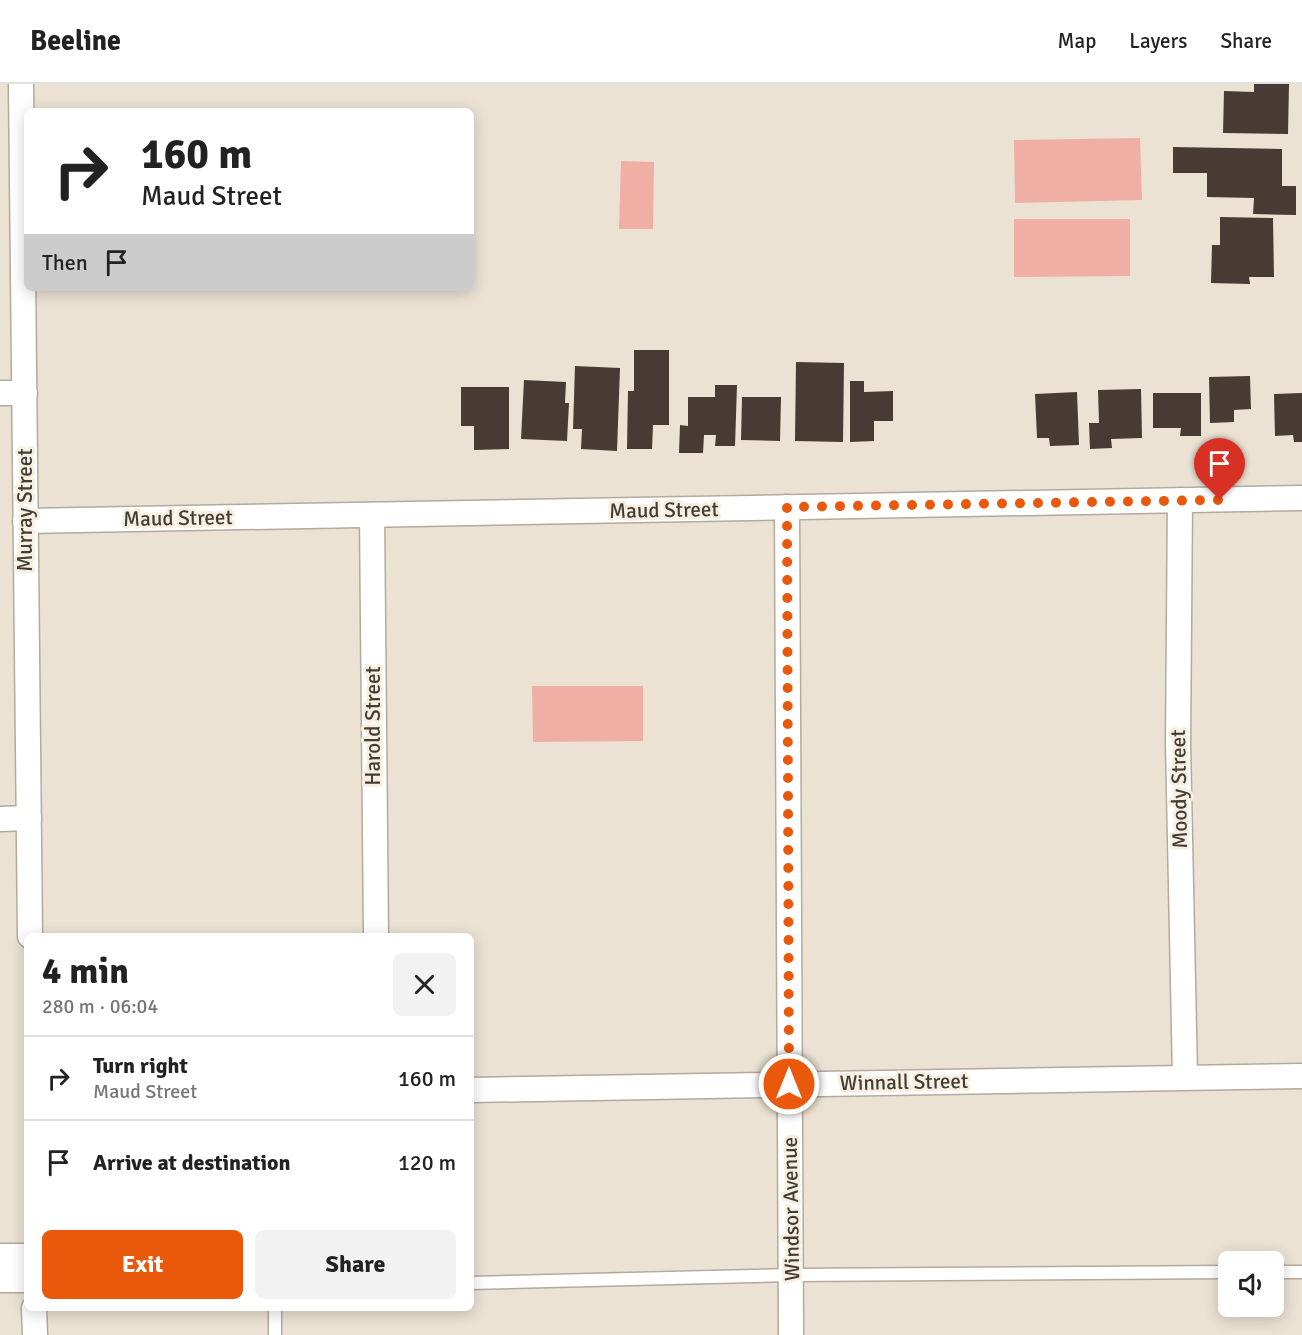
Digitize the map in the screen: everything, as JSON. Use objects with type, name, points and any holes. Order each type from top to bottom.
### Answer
[{"type":"street","name":"Murray Street","points":[[21,84],[30,933]]},
{"type":"street","points":[[0,393],[25,393]]},
{"type":"street","name":"Maud Street","points":[[25,521],[1302,498]]},
{"type":"street","name":"Moody Street","points":[[1180,500],[1178,743],[1185,1077]]},
{"type":"street","name":"Windsor Avenue","points":[[787,507],[792,1335]]},
{"type":"street","name":"Harold Street","points":[[372,515],[376,933]]},
{"type":"street","points":[[0,819],[29,818]]},
{"type":"street","name":"Winnall Street","points":[[474,1090],[1302,1076]]},
{"type":"street","points":[[0,1256],[24,1256]]},
{"type":"street","points":[[0,1280],[24,1280]]},
{"type":"street","points":[[34,1311],[35,1335]]},
{"type":"lane","points":[[474,1283],[791,1275],[1218,1272]]},
{"type":"lane","points":[[1284,1272],[1302,1272]]},
{"type":"lane","points":[[275,1311],[275,1335]]},
{"type":"shaded area","points":[[1140,138],[1142,200],[1015,203],[1014,140]]},
{"type":"shaded area","points":[[621,161],[654,162],[653,229],[619,229]]},
{"type":"shaded area","points":[[1014,219],[1130,219],[1130,276],[1014,277]]},
{"type":"shaded area","points":[[532,686],[643,686],[643,741],[533,742]]},
{"type":"building","points":[[1254,84],[1289,84],[1288,134],[1223,133],[1224,91],[1254,92]]},
{"type":"building","points":[[1173,147],[1282,149],[1282,186],[1296,186],[1296,215],[1253,214],[1254,198],[1207,197],[1207,173],[1173,173]]},
{"type":"building","points":[[1220,217],[1273,218],[1274,277],[1249,277],[1250,284],[1211,283],[1212,245],[1220,245]]},
{"type":"building","points":[[634,350],[669,350],[669,425],[653,425],[652,449],[627,449],[628,391],[634,391]]},
{"type":"building","points":[[796,362],[844,363],[843,442],[795,441]]},
{"type":"building","points":[[575,366],[620,368],[617,451],[581,449],[582,429],[573,429]]},
{"type":"building","points":[[1250,376],[1251,409],[1234,410],[1234,422],[1210,423],[1209,377]]},
{"type":"building","points":[[524,380],[566,382],[565,403],[569,403],[567,441],[521,439]]},
{"type":"building","points":[[850,381],[864,381],[864,392],[893,391],[893,421],[874,421],[874,441],[850,442]]},
{"type":"building","points":[[715,385],[737,385],[735,446],[715,446],[716,435],[704,435],[703,453],[679,453],[680,425],[688,426],[688,397],[715,397]]},
{"type":"building","points":[[461,387],[509,387],[509,449],[474,450],[474,426],[461,426]]},
{"type":"building","points":[[1141,389],[1142,438],[1111,439],[1112,448],[1090,449],[1089,423],[1099,423],[1098,390]]},
{"type":"building","points":[[1077,392],[1079,445],[1050,446],[1049,438],[1037,438],[1035,394]]},
{"type":"building","points":[[1153,393],[1201,393],[1201,436],[1180,436],[1181,428],[1153,428]]},
{"type":"building","points":[[1302,393],[1302,442],[1294,442],[1293,435],[1275,436],[1274,394]]},
{"type":"building","points":[[742,397],[781,397],[780,441],[741,440]]},
{"type":"route","points":[[789,1084],[787,507],[1220,500]]}]
